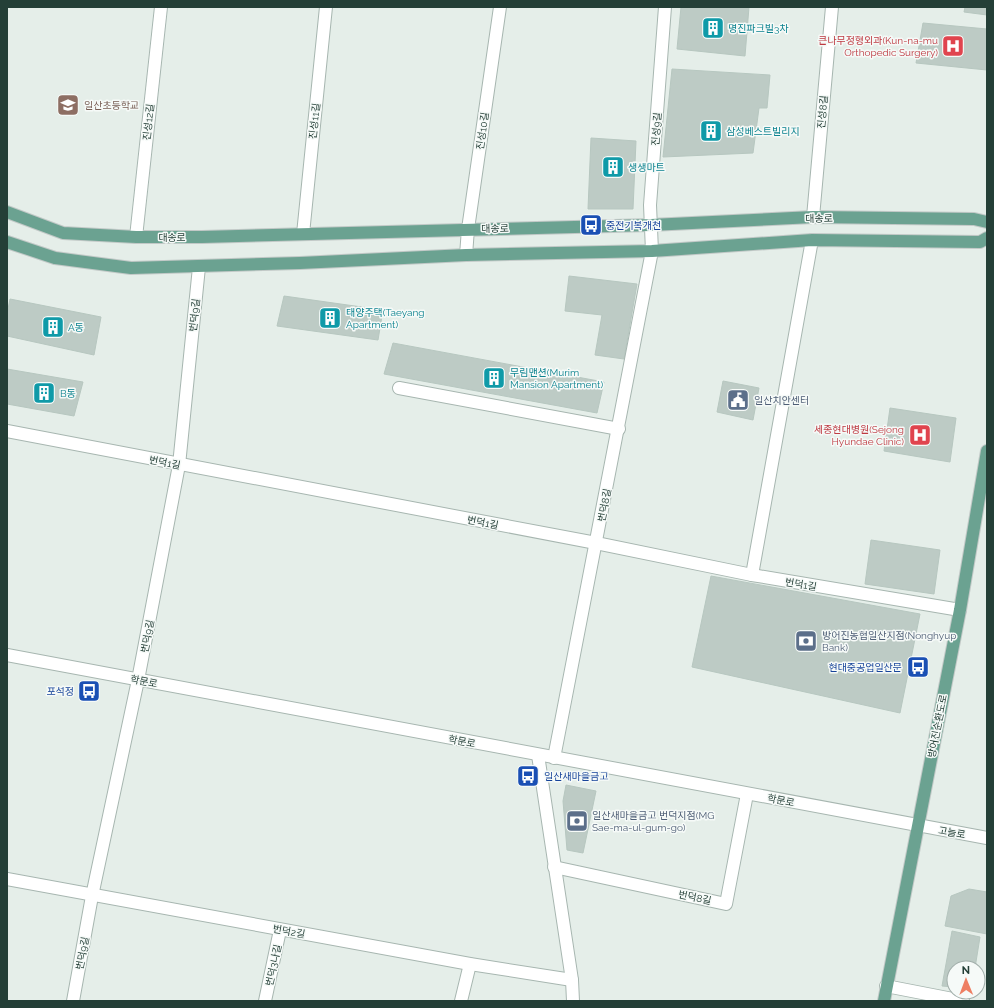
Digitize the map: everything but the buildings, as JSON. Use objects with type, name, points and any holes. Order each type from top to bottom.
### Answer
[{"type":"main road","name":"대송로","points":[[7,212],[63,233],[136,237],[651,225],[813,217],[974,219],[987,222]]},
{"type":"main road","points":[[7,242],[55,258],[131,268],[199,267],[466,255],[652,251],[812,240],[980,242],[987,238]]},
{"type":"main road","name":"방어진순환도로","points":[[884,1001],[960,610],[987,451]]},
{"type":"street","name":"진성12길","points":[[136,237],[161,7]]},
{"type":"street","name":"진성11길","points":[[303,234],[326,7]]},
{"type":"street","name":"진성10길","points":[[466,255],[468,229],[500,7]]},
{"type":"street","name":"진성9길","points":[[652,251],[650,205],[665,7]]},
{"type":"street","name":"진성8길","points":[[813,217],[832,7]]},
{"type":"street","points":[[752,575],[812,240]]},
{"type":"street","name":"번덕8길","points":[[554,758],[652,251]]},
{"type":"street","name":"번덕9길","points":[[73,1001],[92,896],[138,680],[179,465],[199,267]]},
{"type":"street","points":[[399,388],[619,428]]},
{"type":"street","name":"번덕1길","points":[[7,431],[179,465],[596,543],[752,575],[960,610]]},
{"type":"street","name":"학문로","points":[[7,655],[918,825]]},
{"type":"street","points":[[538,755],[572,980],[572,1001]]},
{"type":"street","name":"번덕8길","points":[[554,867],[726,904],[747,794]]},
{"type":"street","name":"고늘로","points":[[918,825],[987,838]]},
{"type":"street","name":"번덕2길","points":[[7,879],[92,896],[470,964],[572,980]]},
{"type":"street","name":"번덕3나길","points":[[265,1001],[280,930]]},
{"type":"street","points":[[461,1001],[470,964]]},
{"type":"street","points":[[886,986],[963,1001]]},
{"type":"place","name":"명진파크빌3차","points":[[713,28]]},
{"type":"place","name":"큰나무정형외과(Kun-na-mu Orthopedic Surgery)","points":[[953,46]]},
{"type":"place","name":"일산초등학교","points":[[68,105]]},
{"type":"place","name":"삼성베스트빌리지","points":[[711,131]]},
{"type":"place","name":"생생마트","points":[[613,167]]},
{"type":"place","name":"중전기복개천","points":[[591,225]]},
{"type":"place","name":"태양주택(Taeyang Apartment)","points":[[330,318]]},
{"type":"place","name":"A동","points":[[53,327]]},
{"type":"place","name":"무림맨션(Murim Mansion Apartment)","points":[[494,378]]},
{"type":"place","name":"B동","points":[[44,393]]},
{"type":"place","name":"일산치안센터","points":[[738,400]]},
{"type":"place","name":"세종현대병원(Sejong Hyundae Clinic)","points":[[920,435]]},
{"type":"place","name":"방어진농협일산지점(Nonghyup Bank)","points":[[806,641]]},
{"type":"place","name":"현대중공업일산문","points":[[918,667]]},
{"type":"place","name":"포석정","points":[[89,691]]},
{"type":"place","name":"일산새마을금고","points":[[528,776]]},
{"type":"place","name":"일산새마을금고 번덕지점(MG Sae-ma-ul-gum-go)","points":[[577,821]]}]
